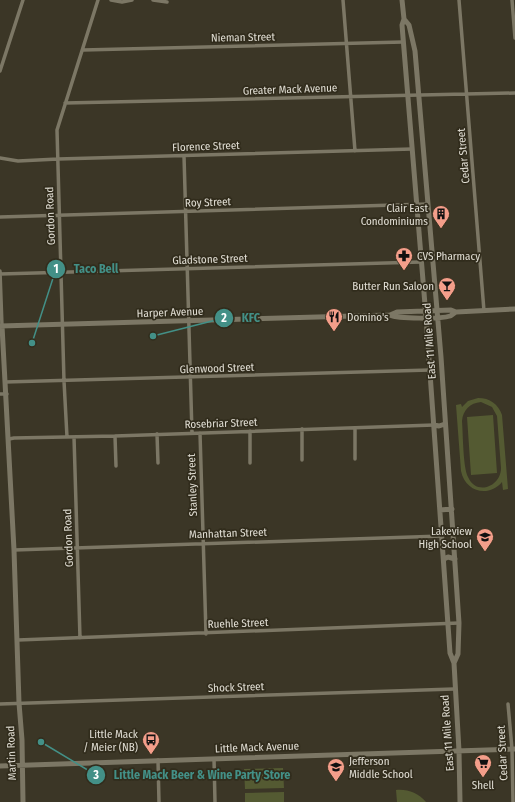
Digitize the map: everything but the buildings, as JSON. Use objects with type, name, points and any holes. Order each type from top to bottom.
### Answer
[{"type":"main road","name":"East 11 Mile Road","points":[[402,0],[404,19],[402,25],[403,42],[426,311],[450,653],[454,663],[454,689],[459,751],[460,802]]},
{"type":"main road","name":"East 11 Mile Road","points":[[404,19],[409,25],[415,51],[438,317],[459,623],[458,654],[454,663]]},
{"type":"main road","points":[[403,42],[408,39],[412,41]]},
{"type":"main road","points":[[421,260],[428,257],[433,260]]},
{"type":"main road","points":[[424,297],[432,300],[436,298]]},
{"type":"main road","name":"Harper Avenue","points":[[1,326],[390,315],[397,312],[437,310],[451,310],[456,312],[515,309]]},
{"type":"main road","name":"Harper Avenue","points":[[390,315],[397,318],[438,317],[450,316],[456,312]]},
{"type":"main road","name":"Martin Road","points":[[1,326],[7,394],[18,640],[23,802]]},
{"type":"main road","points":[[428,342],[435,341],[440,343]]},
{"type":"main road","points":[[434,425],[439,426],[445,424]]},
{"type":"main road","points":[[440,510],[452,509]]},
{"type":"main road","points":[[444,559],[448,557],[455,559]]},
{"type":"main road","name":"Little Mack Avenue","points":[[0,766],[513,749]]},
{"type":"street","points":[[0,70],[22,0]]},
{"type":"street","name":"Gordon Road","points":[[67,437],[57,130],[98,0]]},
{"type":"street","points":[[111,0],[122,2],[132,0]]},
{"type":"street","points":[[153,0],[166,2]]},
{"type":"street","points":[[343,0],[354,151]]},
{"type":"street","name":"Cedar Street","points":[[460,0],[484,311]]},
{"type":"street","points":[[512,0],[515,38]]},
{"type":"street","name":"Nieman Street","points":[[83,50],[403,42]]},
{"type":"street","name":"Greater Mack Avenue","points":[[65,104],[408,94],[515,93]]},
{"type":"street","name":"Florence Street","points":[[0,158],[18,162],[58,159],[412,149]]},
{"type":"street","points":[[184,156],[192,433]]},
{"type":"street","points":[[417,205],[428,204]]},
{"type":"street","name":"Roy Street","points":[[0,217],[417,205]]},
{"type":"street","name":"Gladstone Street","points":[[0,272],[187,269],[421,260]]},
{"type":"street","name":"Martin Road","points":[[0,272],[1,326]]},
{"type":"street","name":"Glenwood Street","points":[[5,382],[430,370]]},
{"type":"street","points":[[0,394],[7,394]]},
{"type":"street","name":"Rosebriar Street","points":[[9,439],[434,425]]},
{"type":"street","points":[[355,428],[355,459]]},
{"type":"street","points":[[302,429],[302,460]]},
{"type":"street","points":[[250,431],[250,463]]},
{"type":"street","name":"Stanley Street","points":[[200,433],[206,634]]},
{"type":"street","points":[[157,434],[158,464]]},
{"type":"street","points":[[115,436],[116,466]]},
{"type":"street","name":"Gordon Road","points":[[74,437],[80,638]]},
{"type":"street","name":"Manhattan Street","points":[[14,550],[442,536]]},
{"type":"street","name":"Ruehle Street","points":[[18,640],[206,634],[459,623]]},
{"type":"street","name":"Shock Street","points":[[0,704],[454,689]]},
{"type":"street","name":"Cedar Street","points":[[508,704],[513,749],[513,802]]},
{"type":"street","points":[[214,759],[215,802]]},
{"type":"street","points":[[158,760],[159,802]]},
{"type":"green space","points":[[478,398],[490,400],[496,405],[502,415],[508,489],[503,490],[502,482],[491,490],[478,490],[467,484],[463,478],[461,471],[456,405],[461,404],[462,407],[468,401]],"holes":[[[481,402],[492,407],[497,416],[501,468],[500,475],[497,480],[488,487],[482,488],[472,483],[466,473],[462,421],[466,410],[474,404]]]},
{"type":"green space","points":[[493,415],[497,473],[471,475],[467,417]]},
{"type":"green space","points":[[283,768],[284,788],[245,789],[244,769]]},
{"type":"green space","points":[[396,790],[412,792],[420,796],[426,802],[397,802]]},
{"type":"green space","points":[[284,792],[284,802],[245,802],[245,793]]},
{"type":"place","name":"Clair East Condominiums","points":[[441,229]]},
{"type":"place","name":"CVS Pharmacy","points":[[404,271]]},
{"type":"place","name":"Butter Run Saloon","points":[[447,301]]},
{"type":"place","name":"Domino's","points":[[334,332]]},
{"type":"place","name":"KFC","points":[[153,336]]},
{"type":"place","name":"Taco Bell","points":[[32,343]]},
{"type":"place","name":"Lakeview High School","points":[[485,552]]},
{"type":"place","name":"Little Mack Beer & Wine Party Store","points":[[41,742]]},
{"type":"place","name":"Little Mack / Meier (NB)","points":[[151,755]]},
{"type":"place","name":"Shell","points":[[483,778]]},
{"type":"place","name":"Jefferson Middle School","points":[[336,782]]}]
